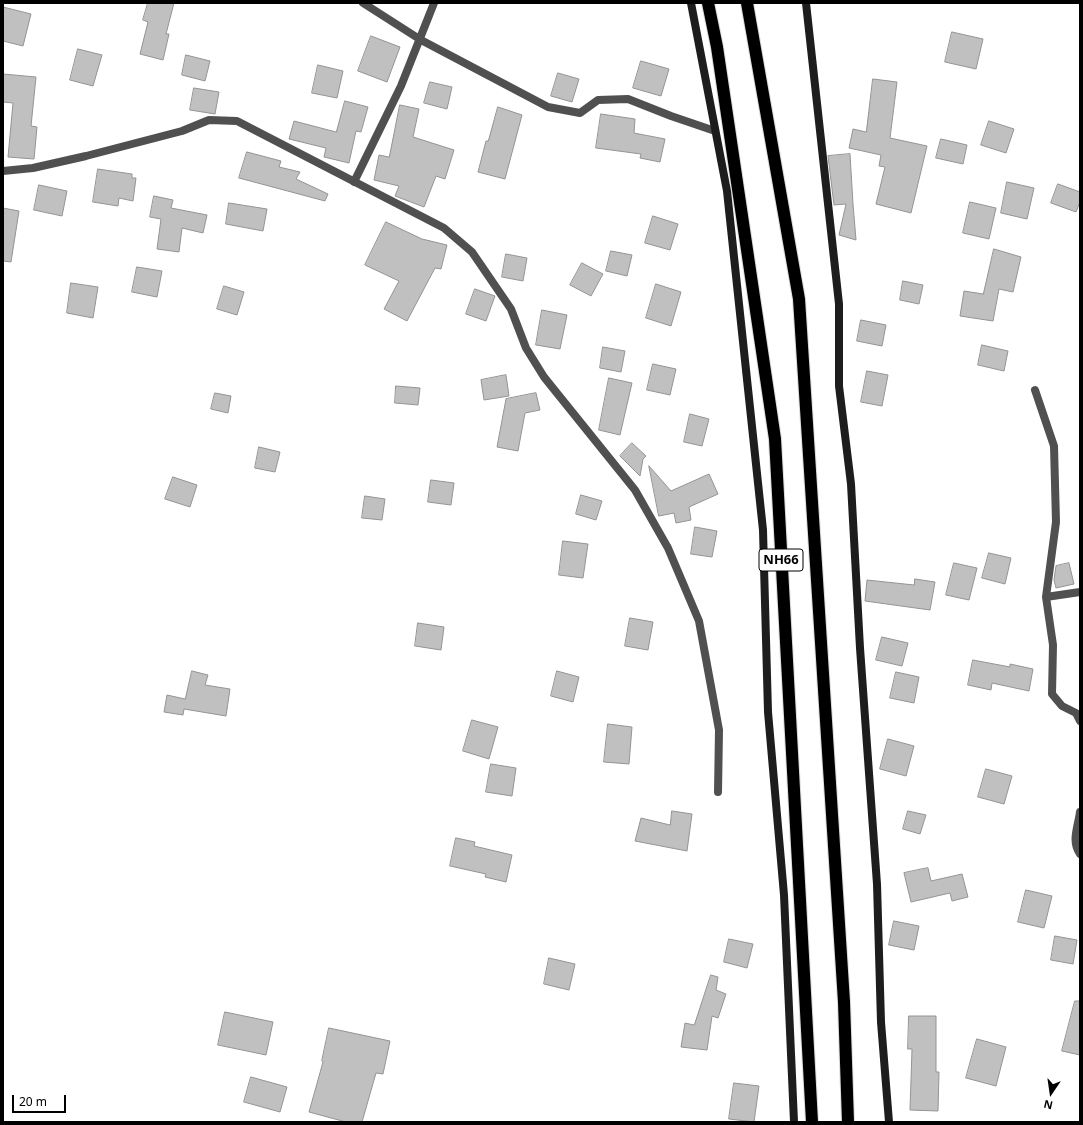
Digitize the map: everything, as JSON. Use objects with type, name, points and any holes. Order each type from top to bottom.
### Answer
[{"type":"highway","name":"NH66","points":[[708,3],[718,55],[775,439],[812,1122]]},
{"type":"highway","name":"NH66","points":[[747,3],[799,299],[844,1002],[848,1122]]},
{"type":"street","points":[[363,3],[421,40],[548,107],[580,113],[598,100],[628,99],[671,116],[716,131]]},
{"type":"street","points":[[354,182],[402,86],[434,3]]},
{"type":"street","points":[[691,3],[727,191],[762,530],[768,712],[784,895],[794,1122]]},
{"type":"street","points":[[806,3],[839,304],[840,386],[851,484],[860,648],[877,884],[881,1022],[889,1122]]},
{"type":"street","points":[[3,171],[33,168],[86,156],[182,131],[208,120],[238,121],[444,228],[472,252],[512,309],[526,348],[544,377],[635,490],[668,548],[699,621],[719,730],[718,792]]},
{"type":"street","points":[[1035,390],[1054,446],[1056,522],[1046,598],[1053,645],[1052,694],[1062,706],[1076,713],[1080,721]]},
{"type":"street","points":[[1046,598],[1080,592]]},
{"type":"street","points":[[1080,812],[1075,838],[1076,849],[1080,854]]},
{"type":"building","points":[[148,3],[174,3],[166,34],[169,34],[163,60],[140,54],[148,22],[143,20]]},
{"type":"building","points":[[3,7],[31,14],[23,46],[3,41]]},
{"type":"building","points":[[952,32],[983,39],[976,69],[945,62]]},
{"type":"building","points":[[371,36],[400,47],[387,82],[358,71]]},
{"type":"building","points":[[78,49],[102,55],[93,86],[70,80]]},
{"type":"building","points":[[186,55],[210,61],[205,81],[182,75]]},
{"type":"building","points":[[641,61],[669,69],[661,96],[633,88]]},
{"type":"building","points":[[318,65],[343,71],[337,98],[312,93]]},
{"type":"building","points":[[558,73],[579,79],[572,102],[551,96]]},
{"type":"building","points":[[3,74],[36,77],[31,126],[37,127],[34,159],[8,157],[13,103],[3,102]]},
{"type":"building","points":[[873,79],[897,82],[890,138],[927,146],[911,213],[876,204],[885,167],[879,166],[881,155],[849,148],[853,129],[866,132]]},
{"type":"building","points":[[430,82],[452,87],[447,109],[424,103]]},
{"type":"building","points":[[194,88],[219,92],[215,114],[190,110]]},
{"type":"building","points":[[345,101],[368,107],[361,132],[356,131],[349,163],[324,157],[326,148],[289,139],[294,121],[336,132]]},
{"type":"building","points":[[400,105],[419,109],[413,137],[454,150],[445,179],[436,176],[424,207],[395,196],[399,186],[374,180],[379,155],[389,157]]},
{"type":"building","points":[[498,107],[522,115],[505,179],[478,172],[486,141],[488,141]]},
{"type":"building","points":[[601,114],[635,119],[634,133],[665,139],[660,162],[640,158],[641,154],[596,148]]},
{"type":"building","points":[[989,121],[1014,129],[1006,153],[981,145]]},
{"type":"building","points":[[941,139],[967,145],[963,164],[936,158]]},
{"type":"building","points":[[247,152],[281,161],[279,167],[300,172],[296,179],[328,194],[325,201],[239,178]]},
{"type":"building","points":[[850,154],[856,240],[839,235],[846,204],[834,205],[828,156]]},
{"type":"building","points":[[98,169],[132,174],[132,178],[136,178],[133,201],[119,198],[118,206],[93,202]]},
{"type":"building","points":[[1007,182],[1034,188],[1027,219],[1001,213]]},
{"type":"building","points":[[1058,184],[1080,192],[1080,202],[1076,212],[1051,203]]},
{"type":"building","points":[[39,185],[67,191],[62,216],[34,210]]},
{"type":"building","points":[[154,196],[173,200],[171,208],[207,215],[203,233],[182,228],[179,252],[157,249],[161,219],[150,217]]},
{"type":"building","points":[[970,202],[996,208],[989,239],[963,233]]},
{"type":"building","points":[[229,203],[267,209],[263,231],[226,224]]},
{"type":"building","points":[[3,208],[19,211],[11,262],[3,261]]},
{"type":"building","points":[[653,216],[678,224],[670,250],[645,243]]},
{"type":"building","points":[[386,222],[422,239],[447,245],[441,269],[435,268],[407,321],[384,309],[399,281],[365,265]]},
{"type":"building","points":[[994,249],[1021,257],[1013,292],[999,289],[993,321],[960,316],[964,291],[983,294]]},
{"type":"building","points":[[611,251],[632,255],[627,276],[606,271]]},
{"type":"building","points":[[506,254],[527,258],[523,281],[502,277]]},
{"type":"building","points":[[582,263],[603,274],[591,296],[570,285]]},
{"type":"building","points":[[137,267],[162,271],[157,297],[132,292]]},
{"type":"building","points":[[903,281],[923,285],[919,304],[900,300]]},
{"type":"building","points":[[71,283],[98,287],[93,318],[67,313]]},
{"type":"building","points":[[656,284],[681,292],[671,326],[646,318]]},
{"type":"building","points":[[224,286],[244,292],[237,315],[217,309]]},
{"type":"building","points":[[475,289],[495,296],[486,321],[466,314]]},
{"type":"building","points":[[542,310],[567,315],[560,349],[536,345]]},
{"type":"building","points":[[861,320],[886,325],[882,346],[857,341]]},
{"type":"building","points":[[982,345],[1008,351],[1004,371],[978,365]]},
{"type":"building","points":[[603,347],[625,351],[621,372],[600,368]]},
{"type":"building","points":[[653,364],[676,369],[670,395],[647,390]]},
{"type":"building","points":[[867,371],[888,375],[882,406],[861,402]]},
{"type":"building","points":[[506,375],[509,396],[484,400],[481,380]]},
{"type":"building","points":[[609,378],[632,383],[620,435],[599,430]]},
{"type":"building","points":[[396,386],[420,388],[418,405],[395,403]]},
{"type":"building","points":[[215,393],[231,396],[228,413],[211,409]]},
{"type":"building","points":[[536,393],[540,410],[525,413],[518,451],[497,447],[506,399]]},
{"type":"building","points":[[690,414],[709,419],[702,446],[684,442]]},
{"type":"building","points":[[632,443],[646,456],[643,459],[640,476],[620,456]]},
{"type":"building","points":[[259,447],[280,452],[275,472],[255,468]]},
{"type":"building","points":[[649,466],[671,491],[709,474],[718,494],[689,507],[691,520],[676,523],[674,513],[659,516]]},
{"type":"building","points":[[173,477],[197,485],[190,507],[165,499]]},
{"type":"building","points":[[431,480],[454,483],[451,505],[428,502]]},
{"type":"building","points":[[581,495],[602,501],[596,520],[576,514]]},
{"type":"building","points":[[365,496],[385,499],[382,520],[362,518]]},
{"type":"building","points":[[695,527],[717,531],[712,557],[691,554]]},
{"type":"building","points":[[563,541],[588,544],[583,578],[559,575]]},
{"type":"building","points":[[989,553],[1011,558],[1005,584],[982,578]]},
{"type":"building","points":[[954,563],[977,568],[969,600],[946,595]]},
{"type":"building","points":[[1069,563],[1074,584],[1056,588],[1054,580],[1056,566]]},
{"type":"building","points":[[915,579],[935,582],[930,610],[865,601],[867,580],[914,585]]},
{"type":"building","points":[[630,618],[653,622],[648,650],[625,646]]},
{"type":"building","points":[[418,623],[444,627],[441,650],[415,646]]},
{"type":"building","points":[[882,637],[908,643],[902,666],[876,660]]},
{"type":"building","points":[[973,660],[1010,667],[1010,664],[1033,669],[1029,691],[992,683],[991,690],[968,685]]},
{"type":"building","points":[[192,671],[208,675],[205,685],[230,689],[226,716],[184,709],[183,715],[164,712],[167,695],[185,699]]},
{"type":"building","points":[[557,671],[579,677],[573,702],[551,696]]},
{"type":"building","points":[[896,672],[919,677],[914,703],[890,698]]},
{"type":"building","points":[[472,720],[498,727],[489,759],[463,751]]},
{"type":"building","points":[[608,724],[632,727],[629,764],[604,762]]},
{"type":"building","points":[[888,739],[914,746],[906,776],[880,769]]},
{"type":"building","points":[[491,764],[516,768],[512,796],[486,792]]},
{"type":"building","points":[[986,769],[1012,776],[1004,804],[978,797]]},
{"type":"building","points":[[672,811],[692,814],[687,851],[635,841],[641,818],[670,825]]},
{"type":"building","points":[[908,811],[926,815],[920,834],[903,829]]},
{"type":"building","points":[[456,838],[475,842],[474,846],[512,855],[506,882],[485,877],[486,874],[450,866]]},
{"type":"building","points":[[928,868],[931,881],[962,874],[968,897],[952,901],[950,893],[911,902],[904,873]]},
{"type":"building","points":[[1026,890],[1052,896],[1044,928],[1018,922]]},
{"type":"building","points":[[894,921],[919,926],[914,950],[889,945]]},
{"type":"building","points":[[1055,936],[1077,940],[1073,964],[1051,960]]},
{"type":"building","points":[[729,939],[753,944],[747,968],[724,962]]},
{"type":"building","points":[[549,958],[575,964],[569,990],[544,984]]},
{"type":"building","points":[[711,975],[718,977],[716,990],[726,994],[718,1018],[712,1016],[707,1050],[681,1047],[685,1023],[694,1025]]},
{"type":"building","points":[[1075,1001],[1080,1001],[1080,1055],[1062,1051]]},
{"type":"building","points":[[225,1012],[273,1022],[266,1055],[218,1045]]},
{"type":"building","points":[[909,1016],[936,1016],[936,1072],[939,1072],[938,1111],[910,1110],[912,1049],[908,1049]]},
{"type":"building","points":[[329,1028],[390,1041],[383,1074],[376,1073],[362,1122],[346,1122],[309,1112],[323,1062]]},
{"type":"building","points":[[977,1039],[1006,1047],[996,1086],[966,1078]]},
{"type":"building","points":[[251,1077],[287,1087],[280,1112],[244,1102]]},
{"type":"building","points":[[734,1083],[759,1086],[754,1122],[729,1119]]}]
